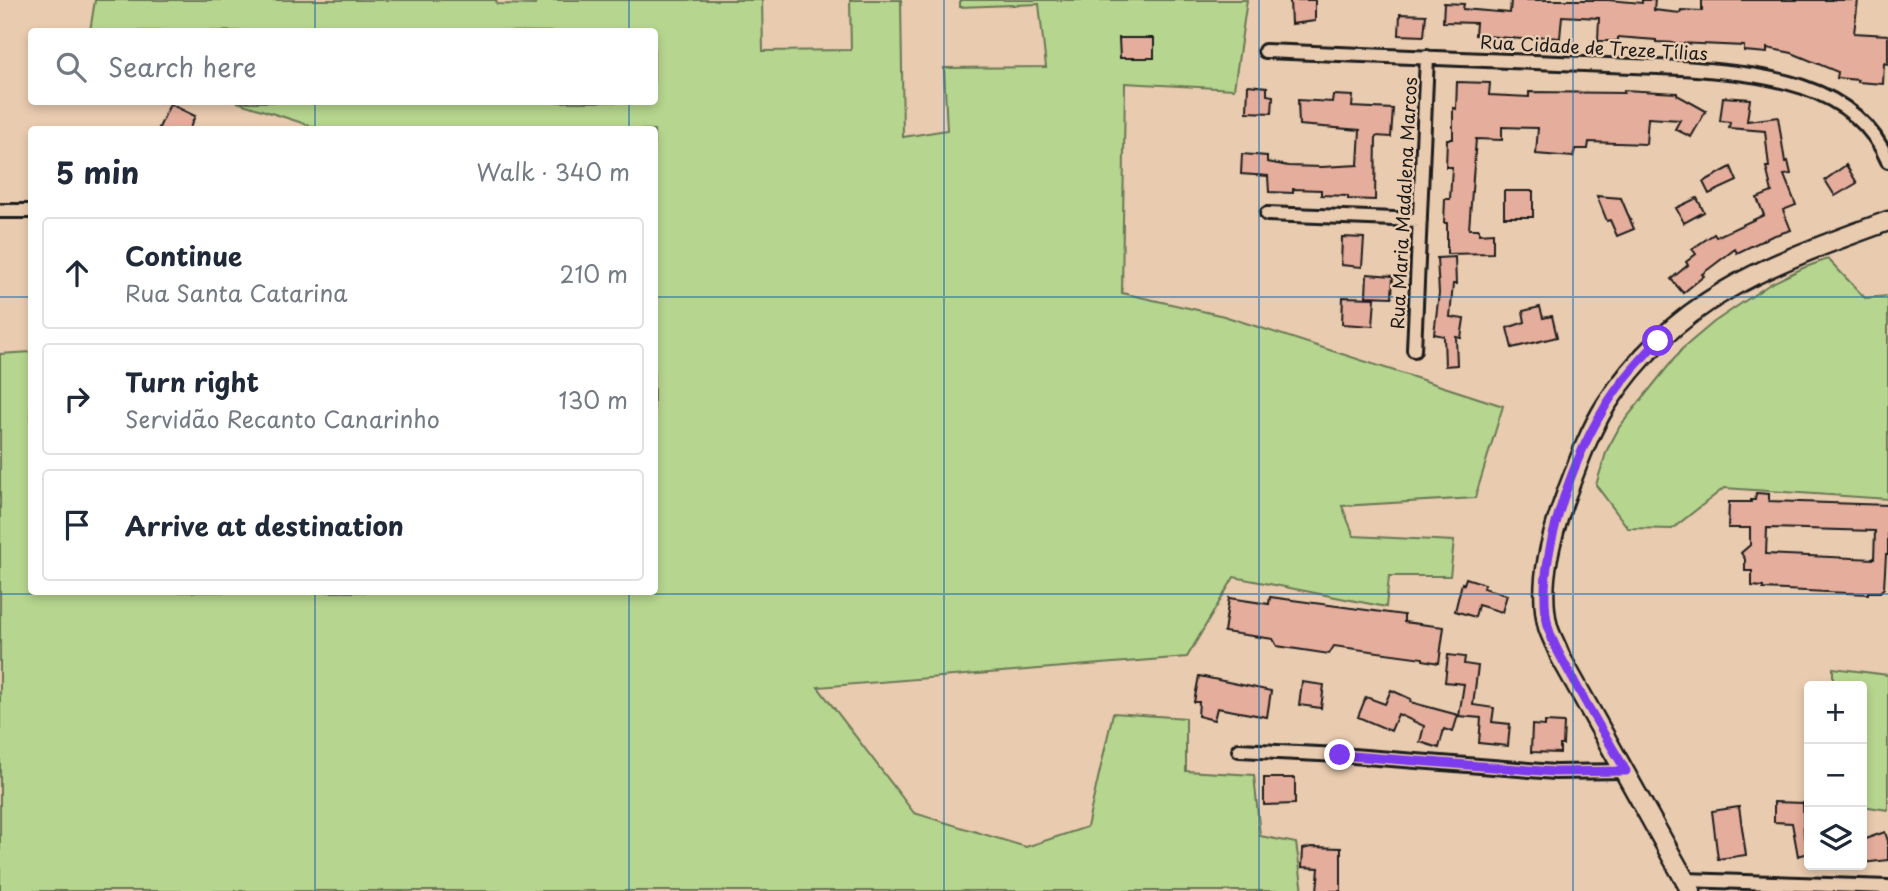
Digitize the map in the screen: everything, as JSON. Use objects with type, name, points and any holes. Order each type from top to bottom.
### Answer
[{"type":"main road","points":[[1688,885],[1560,656],[1548,627],[1545,600],[1547,565],[1553,536],[1592,431],[1619,387],[1658,341],[1723,291],[1772,265],[1888,221]]},
{"type":"street","name":"Rua Cidade de Treze Tílias","points":[[1265,51],[1682,68],[1736,72],[1788,81],[1836,101],[1860,120],[1882,148],[1888,162]]},
{"type":"street","name":"Rua Maria Madalena Marcos","points":[[1414,350],[1427,57]]},
{"type":"street","points":[[0,211],[28,211]]},
{"type":"street","points":[[1267,214],[1420,220]]},
{"type":"street","points":[[1239,750],[1555,772],[1626,771]]},
{"type":"street","points":[[1688,885],[1888,887]]},
{"type":"green space","points":[[95,0],[496,0],[497,4],[535,5],[536,0],[762,0],[763,51],[851,50],[850,0],[901,0],[903,137],[947,130],[944,68],[1046,67],[1039,4],[960,7],[960,0],[1247,0],[1234,89],[1125,83],[1122,293],[1224,316],[1503,406],[1475,498],[1342,506],[1354,536],[1454,541],[1450,576],[1389,576],[1386,607],[1234,577],[1187,657],[818,687],[914,813],[1026,847],[1087,827],[1113,713],[1186,718],[1186,771],[1254,775],[1260,836],[1296,843],[1303,891],[0,891],[0,354],[28,352],[28,595],[658,595],[658,126],[312,126],[246,105],[658,105],[658,28],[90,28]]},
{"type":"green space","points":[[1828,259],[1865,298],[1888,296],[1888,499],[1724,488],[1672,529],[1628,528],[1596,485],[1607,450],[1620,426],[1682,349],[1714,322],[1770,284]]},
{"type":"green space","points":[[1833,668],[1888,675],[1888,810],[1867,807],[1867,681],[1833,681]]},
{"type":"building","points":[[1290,0],[1315,0],[1315,21],[1291,24]]},
{"type":"building","points":[[1511,0],[1608,0],[1642,3],[1642,0],[1655,0],[1654,10],[1680,13],[1681,10],[1702,11],[1702,0],[1858,0],[1854,33],[1888,35],[1888,64],[1884,63],[1883,84],[1858,82],[1837,78],[1838,72],[1792,53],[1767,48],[1767,53],[1744,51],[1744,46],[1656,42],[1618,37],[1618,41],[1598,41],[1599,18],[1562,16],[1560,38],[1535,36],[1535,40],[1475,35],[1476,23],[1443,22],[1444,3],[1464,4],[1463,9],[1510,13]]},
{"type":"building","points":[[1400,14],[1426,15],[1424,36],[1399,35]]},
{"type":"building","points":[[1119,38],[1154,38],[1154,58],[1120,58]]},
{"type":"building","points":[[1457,82],[1490,83],[1489,95],[1529,97],[1529,92],[1624,93],[1624,90],[1677,93],[1706,111],[1691,137],[1675,129],[1680,120],[1648,118],[1646,144],[1589,142],[1588,149],[1575,149],[1573,157],[1536,154],[1538,128],[1502,127],[1502,140],[1476,139],[1469,229],[1479,229],[1479,234],[1493,233],[1493,253],[1447,254],[1445,199],[1450,199],[1452,167],[1446,167],[1447,139],[1453,139],[1453,108],[1456,109]]},
{"type":"building","points":[[1248,85],[1267,87],[1267,95],[1273,96],[1272,113],[1247,112]]},
{"type":"building","points":[[1333,95],[1353,96],[1352,107],[1393,109],[1391,137],[1376,136],[1375,200],[1321,195],[1321,190],[1269,192],[1268,176],[1241,174],[1242,154],[1267,156],[1267,162],[1288,166],[1358,165],[1360,130],[1299,125],[1298,100],[1332,102]]},
{"type":"building","points":[[1723,97],[1750,99],[1747,121],[1778,117],[1785,162],[1788,161],[1791,174],[1784,175],[1796,205],[1783,210],[1791,230],[1737,253],[1735,249],[1702,274],[1704,276],[1683,293],[1671,279],[1688,265],[1686,262],[1696,254],[1692,249],[1714,234],[1716,237],[1764,215],[1757,198],[1772,192],[1766,167],[1769,167],[1765,131],[1729,128],[1730,122],[1720,121]]},
{"type":"building","points":[[170,105],[195,116],[191,126],[160,126]]},
{"type":"building","points":[[1846,165],[1857,183],[1835,196],[1825,180]]},
{"type":"building","points":[[1731,167],[1737,181],[1709,194],[1703,182]]},
{"type":"building","points":[[1504,191],[1533,191],[1533,217],[1504,217]]},
{"type":"building","points":[[1597,196],[1621,198],[1634,229],[1617,236],[1610,220],[1607,221]]},
{"type":"building","points":[[1697,198],[1704,212],[1684,223],[1676,208]]},
{"type":"building","points":[[1342,237],[1364,238],[1362,267],[1341,265]]},
{"type":"building","points":[[1455,257],[1456,284],[1453,284],[1450,317],[1464,319],[1461,338],[1456,337],[1457,365],[1445,366],[1444,336],[1434,334],[1439,293],[1437,258]]},
{"type":"building","points":[[1367,274],[1393,276],[1392,297],[1366,296]]},
{"type":"building","points":[[1343,297],[1375,298],[1373,326],[1342,324]]},
{"type":"building","points":[[1540,307],[1543,318],[1552,316],[1557,337],[1512,348],[1507,328],[1525,322],[1523,311]]},
{"type":"building","points":[[1756,493],[1769,494],[1769,501],[1888,505],[1888,555],[1884,588],[1880,592],[1868,594],[1763,589],[1752,586],[1752,571],[1745,571],[1745,559],[1741,553],[1750,545],[1750,528],[1728,528],[1729,502],[1755,500]],"holes":[[[1767,528],[1875,531],[1874,559],[1766,554]]]},
{"type":"building","points":[[1466,578],[1485,584],[1483,588],[1507,595],[1502,612],[1478,605],[1475,617],[1455,611],[1462,583],[1464,584]]},
{"type":"building","points":[[1270,597],[1404,615],[1404,622],[1444,627],[1439,663],[1423,658],[1334,646],[1329,654],[1277,646],[1273,639],[1224,632],[1229,598],[1269,604]]},
{"type":"building","points":[[1448,655],[1465,657],[1464,664],[1478,666],[1473,705],[1494,708],[1492,722],[1510,724],[1508,746],[1479,743],[1481,718],[1459,716],[1464,684],[1445,682]]},
{"type":"building","points":[[1199,676],[1271,691],[1267,717],[1217,708],[1214,720],[1198,716],[1199,702],[1194,702]]},
{"type":"building","points":[[1302,682],[1324,685],[1321,708],[1299,705]]},
{"type":"building","points":[[1391,690],[1411,699],[1410,702],[1458,715],[1453,732],[1444,729],[1439,748],[1420,742],[1424,726],[1398,714],[1391,731],[1358,717],[1366,697],[1385,704]]},
{"type":"building","points":[[1545,722],[1564,723],[1560,753],[1531,752],[1532,725],[1545,726]]},
{"type":"building","points":[[1264,778],[1295,778],[1295,804],[1264,805]]},
{"type":"building","points":[[1774,802],[1803,803],[1804,854],[1798,856],[1792,823],[1774,822]]},
{"type":"building","points":[[1739,807],[1746,855],[1718,859],[1712,811]]},
{"type":"building","points":[[1885,832],[1888,860],[1867,862],[1867,838]]},
{"type":"building","points":[[1341,848],[1341,891],[1317,891],[1319,868],[1302,867],[1303,849]]},
{"type":"route","points":[[1340,755],[1555,772],[1626,771],[1582,697],[1548,627],[1545,600],[1547,565],[1561,510],[1592,431],[1605,406],[1634,366],[1658,341]]}]
